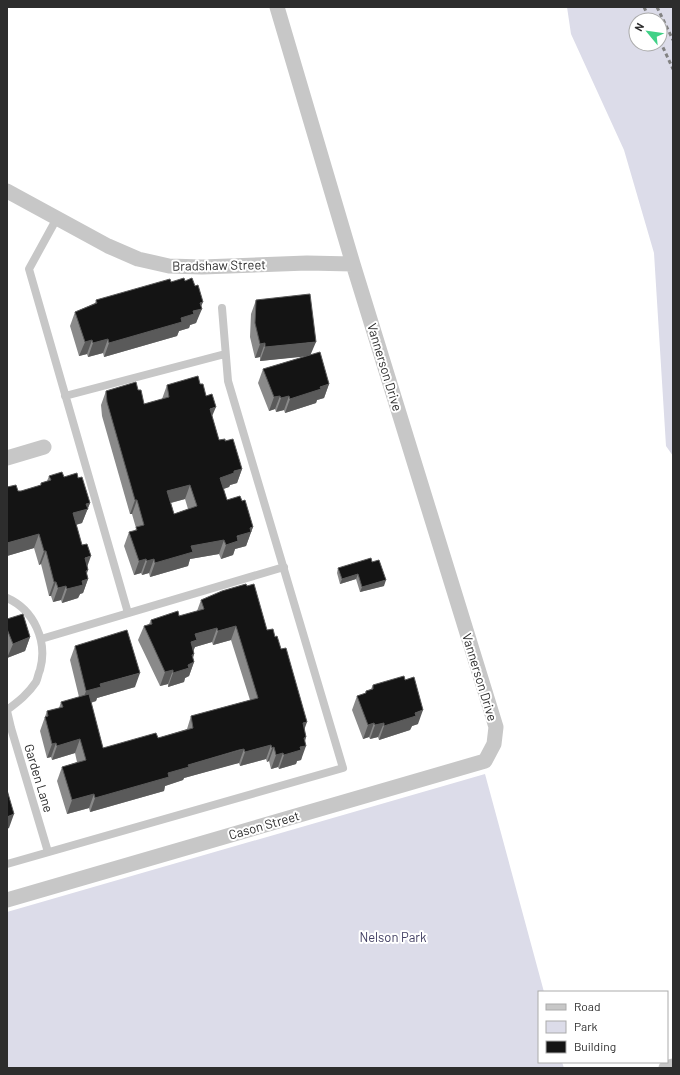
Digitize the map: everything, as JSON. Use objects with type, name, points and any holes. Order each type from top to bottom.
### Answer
[{"type":"street","name":"Vannerson Drive","points":[[277,7],[353,264],[496,727]]},
{"type":"street","name":"Bradshaw Street","points":[[7,191],[108,246],[138,260],[169,266],[202,268],[307,263],[353,264]]},
{"type":"street","points":[[7,458],[44,447]]},
{"type":"street","name":"Cason Street","points":[[7,900],[485,761],[494,744],[496,727]]},
{"type":"street","points":[[666,1068],[673,1066]]},
{"type":"lane","points":[[57,218],[28,269],[128,613]]},
{"type":"lane","points":[[7,864],[342,768],[228,381],[222,308]]},
{"type":"lane","points":[[65,396],[225,354]]},
{"type":"lane","points":[[41,639],[284,567]]},
{"type":"lane","points":[[7,598],[16,602],[32,618],[41,639],[43,660],[36,680],[24,698],[7,710]]},
{"type":"lane","name":"Garden Lane","points":[[7,710],[48,852]]},
{"type":"green space","points":[[567,7],[673,7],[673,456],[666,446],[654,253],[624,150],[571,34]]},
{"type":"green space","name":"Nelson Park","points":[[485,774],[544,991],[538,991],[538,1063],[562,1063],[564,1068],[7,1068],[7,912]]},
{"type":"building","points":[[184,278],[185,281],[192,278],[195,286],[198,285],[203,302],[200,303],[202,309],[193,311],[194,314],[181,318],[182,322],[109,343],[108,339],[93,343],[92,340],[85,342],[75,312],[97,303],[96,300],[170,279],[171,282]]},
{"type":"building","points":[[310,294],[316,342],[265,347],[265,343],[260,344],[255,323],[256,300]]},
{"type":"building","points":[[320,352],[329,384],[320,387],[321,389],[290,399],[289,396],[281,398],[280,396],[274,397],[263,369]]},
{"type":"building","points":[[198,376],[200,384],[203,384],[206,396],[212,394],[216,407],[210,409],[219,440],[225,439],[225,441],[233,439],[242,469],[220,478],[227,500],[240,496],[242,501],[245,500],[253,527],[250,528],[251,532],[237,536],[238,541],[226,545],[224,540],[191,546],[193,552],[155,563],[154,559],[139,561],[129,532],[137,530],[136,527],[144,525],[137,500],[135,500],[107,402],[106,391],[136,382],[138,390],[141,390],[144,404],[169,397],[167,385]],"holes":[[[190,485],[197,506],[174,514],[167,491]]]},
{"type":"building","points":[[62,472],[64,477],[77,473],[78,478],[82,477],[90,503],[86,504],[88,509],[73,513],[82,545],[87,544],[91,556],[85,558],[88,570],[86,571],[88,579],[82,581],[83,585],[67,589],[66,586],[58,588],[56,582],[54,582],[46,551],[44,551],[39,534],[7,543],[7,487],[16,485],[18,491],[21,491],[41,485],[41,483],[51,480],[49,476]]},
{"type":"building","points":[[371,558],[372,562],[379,560],[386,580],[362,587],[358,574],[342,579],[338,568]]},
{"type":"building","points":[[246,584],[247,586],[254,584],[267,630],[273,629],[281,649],[286,648],[307,722],[303,723],[306,746],[300,747],[301,750],[284,755],[283,753],[276,755],[274,747],[272,748],[271,745],[245,752],[244,749],[239,750],[188,765],[189,767],[168,773],[169,777],[95,798],[94,794],[72,800],[62,767],[86,760],[80,739],[57,746],[56,743],[52,744],[45,717],[48,716],[47,711],[63,707],[61,702],[89,694],[103,748],[156,733],[158,738],[193,728],[191,716],[258,698],[236,626],[218,631],[217,628],[195,634],[197,640],[191,642],[194,662],[188,665],[189,668],[173,673],[173,670],[165,672],[144,626],[152,624],[151,620],[178,611],[179,616],[204,609],[201,600],[222,591]]},
{"type":"building","points":[[23,614],[30,637],[13,644],[7,629],[7,619]]},
{"type":"building","points":[[127,630],[140,673],[100,684],[101,687],[86,691],[75,646]]},
{"type":"building","points":[[404,676],[405,680],[414,677],[423,710],[415,713],[416,716],[384,726],[384,723],[375,725],[374,723],[368,725],[357,696],[373,689],[373,685]]},
{"type":"building","points":[[7,790],[14,814],[7,817]]},
{"type":"railway","points":[[644,7],[646,12]]},
{"type":"railway","points":[[657,7],[673,40]]},
{"type":"railway","points":[[665,52],[673,69]]}]
